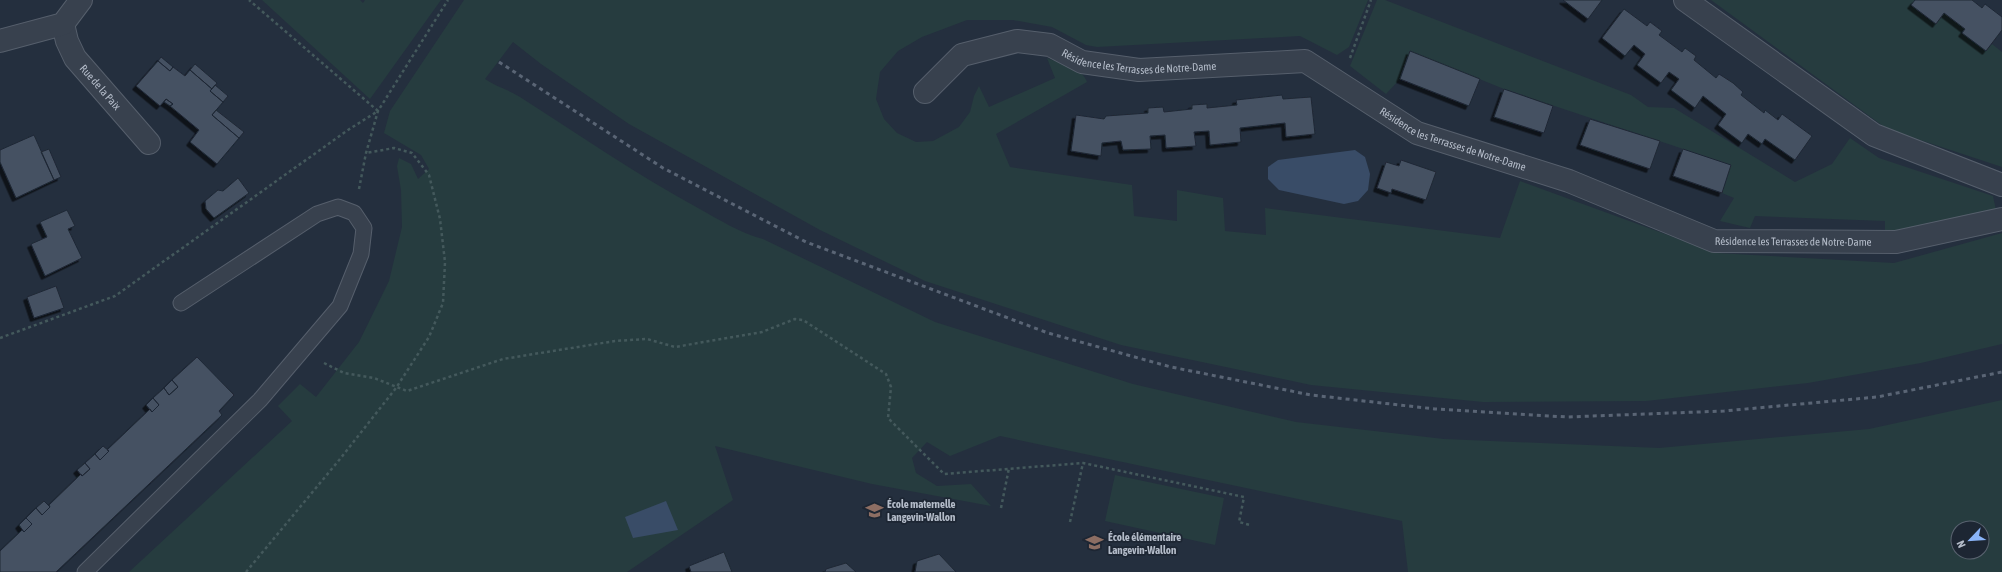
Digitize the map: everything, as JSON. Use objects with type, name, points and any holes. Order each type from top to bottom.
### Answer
[{"type":"street","points":[[0,41],[63,24],[81,0]]},
{"type":"street","points":[[1684,0],[1874,136],[2002,185]]},
{"type":"street","name":"Rue de la Paix","points":[[63,24],[67,41],[75,58],[149,143]]},
{"type":"street","name":"Résidence les Terrasses de Notre-Dame","points":[[925,92],[962,55],[1018,40],[1050,46],[1082,62],[1139,70],[1305,61],[1417,133],[1569,181],[1714,241],[1896,242],[2002,219]]},
{"type":"lane","points":[[85,572],[260,400],[340,306],[361,254],[364,228],[354,213],[338,207],[317,214],[181,303]]},
{"type":"path","points":[[249,0],[378,111]]},
{"type":"path","points":[[354,213],[366,153],[378,111],[448,0]]},
{"type":"path","points":[[1352,53],[1371,0]]},
{"type":"path","points":[[0,338],[114,296],[348,130],[378,111]]},
{"type":"path","points":[[246,572],[340,460],[396,388],[429,337],[443,303],[445,262],[440,219],[429,175],[412,153],[394,148],[366,153]]},
{"type":"path","points":[[318,360],[344,374],[374,378],[396,388],[407,391],[510,358],[614,341],[647,339],[674,346],[762,332],[795,319],[803,320],[886,374],[891,387],[888,418],[944,474],[1083,463],[1244,497],[1239,522],[1250,524]]},
{"type":"path","points":[[1070,522],[1083,463]]},
{"type":"path","points":[[1001,508],[1009,468]]},
{"type":"green space","points":[[262,0],[360,0],[363,3],[365,0],[441,0],[370,99]]},
{"type":"green space","points":[[464,0],[1368,0],[1349,47],[1337,55],[1300,36],[1097,47],[1086,45],[1052,27],[1013,20],[967,20],[922,37],[898,51],[880,72],[876,99],[884,119],[897,133],[916,142],[933,141],[959,127],[970,112],[974,96],[979,86],[989,107],[1055,78],[1047,58],[1064,64],[1081,73],[1087,82],[996,134],[1010,167],[1132,185],[1134,216],[1177,221],[1177,190],[1223,198],[1225,231],[1266,235],[1265,208],[1500,238],[1520,181],[1717,253],[1894,263],[2002,233],[2002,344],[1921,363],[1808,383],[1646,401],[1483,402],[1311,385],[1121,345],[925,281],[820,230],[629,124],[541,64],[513,42],[485,79],[520,97],[630,168],[721,221],[763,239],[935,322],[1133,384],[1296,422],[1444,439],[1659,448],[1869,429],[2002,400],[2002,572],[1408,572],[1402,521],[1000,436],[950,456],[927,442],[912,458],[916,473],[937,486],[971,484],[991,506],[872,484],[715,446],[733,500],[627,572],[129,572],[292,421],[278,406],[300,384],[316,397],[359,342],[389,281],[402,227],[401,190],[397,166],[399,158],[411,164],[418,179],[429,169],[421,155],[384,133],[390,111]]},
{"type":"green space","points":[[1377,0],[1385,0],[1631,95],[1648,107],[1674,108],[1795,182],[1832,164],[1850,138],[1879,158],[1993,196],[1996,210],[1899,234],[1885,232],[1885,221],[1755,216],[1750,228],[1720,221],[1734,198],[1722,193],[1731,165],[1504,89],[1410,51],[1400,79],[1386,94],[1350,66]]},
{"type":"green space","points":[[1711,0],[1915,0],[1911,5],[1936,24],[1944,13],[1965,29],[1963,33],[1986,51],[1992,44],[2002,52],[2002,167],[1887,129]]},
{"type":"green space","points":[[1115,475],[1224,498],[1215,545],[1105,521]]},
{"type":"water","points":[[1355,150],[1365,157],[1370,174],[1368,190],[1358,201],[1344,204],[1279,190],[1268,179],[1268,167],[1278,160]]},
{"type":"water","points":[[666,501],[678,530],[633,538],[625,517]]},
{"type":"building","points":[[1563,0],[1602,0],[1588,19]]},
{"type":"building","points":[[1915,0],[1972,0],[1982,8],[1985,4],[2002,17],[2002,30],[1986,51],[1962,33],[1965,29],[1944,13],[1936,24],[1911,5]]},
{"type":"building","points":[[1624,9],[1647,26],[1650,22],[1662,31],[1659,35],[1682,52],[1685,48],[1696,56],[1694,60],[1716,78],[1719,74],[1733,83],[1743,92],[1741,95],[1764,113],[1765,110],[1778,120],[1782,114],[1812,136],[1795,160],[1765,139],[1762,144],[1748,134],[1742,143],[1718,125],[1726,114],[1703,96],[1695,108],[1671,90],[1679,79],[1669,72],[1661,83],[1637,65],[1645,54],[1634,45],[1625,56],[1602,38]]},
{"type":"building","points":[[1410,51],[1480,79],[1469,106],[1400,79]]},
{"type":"building","points":[[161,57],[173,67],[170,71],[158,61]]},
{"type":"building","points":[[158,61],[170,71],[173,67],[185,76],[190,70],[212,89],[210,91],[223,102],[212,115],[239,138],[217,164],[190,142],[199,130],[170,106],[173,104],[166,99],[160,106],[136,86]]},
{"type":"building","points":[[195,64],[217,83],[212,89],[190,70]]},
{"type":"building","points":[[215,85],[228,96],[223,102],[210,91]]},
{"type":"building","points":[[1504,89],[1553,106],[1544,133],[1494,117]]},
{"type":"building","points":[[1282,95],[1283,99],[1311,97],[1315,134],[1286,137],[1285,123],[1240,128],[1241,142],[1210,145],[1209,131],[1194,132],[1196,146],[1166,148],[1165,135],[1150,136],[1151,149],[1123,150],[1121,141],[1102,143],[1101,156],[1071,151],[1076,115],[1104,119],[1106,116],[1148,113],[1148,108],[1163,107],[1164,112],[1192,109],[1192,105],[1207,104],[1207,108],[1237,105],[1236,100]]},
{"type":"building","points":[[166,99],[173,104],[170,106],[164,102]]},
{"type":"building","points":[[216,110],[244,132],[239,138],[212,115]]},
{"type":"building","points":[[1590,119],[1660,141],[1650,169],[1580,145]]},
{"type":"building","points":[[34,135],[54,180],[16,198],[0,162],[0,150]]},
{"type":"building","points":[[49,149],[61,177],[54,180],[41,152]]},
{"type":"building","points":[[1683,149],[1731,165],[1722,193],[1673,176]]},
{"type":"building","points":[[1401,160],[1436,172],[1426,200],[1392,189],[1391,193],[1377,188],[1386,162],[1399,166]]},
{"type":"building","points":[[238,178],[249,193],[214,218],[206,209],[205,201],[218,190],[223,191]]},
{"type":"building","points":[[67,210],[75,226],[68,229],[82,258],[45,276],[31,244],[47,237],[40,222]]},
{"type":"building","points":[[56,286],[64,308],[34,318],[27,297]]},
{"type":"building","points":[[197,357],[234,395],[219,411],[222,415],[56,572],[0,572],[0,551],[22,530],[24,532],[32,524],[26,518],[36,508],[42,515],[50,507],[49,505],[81,474],[82,476],[90,469],[85,463],[95,454],[100,460],[109,451],[107,450],[150,409],[152,412],[159,405],[153,398],[164,388],[169,395],[178,387],[172,380]]},
{"type":"building","points":[[172,380],[178,387],[169,395],[164,388]]},
{"type":"building","points":[[153,398],[159,405],[152,412],[146,405]]},
{"type":"building","points":[[103,446],[109,451],[100,460],[95,454]]},
{"type":"building","points":[[85,463],[90,469],[82,476],[77,470]]},
{"type":"building","points":[[44,501],[50,507],[42,515],[36,508]]},
{"type":"building","points":[[26,518],[32,524],[24,532],[19,525]]},
{"type":"building","points":[[724,552],[732,572],[691,572],[689,566]]},
{"type":"building","points":[[939,554],[956,572],[915,572],[917,561]]},
{"type":"building","points":[[846,563],[856,572],[825,572],[826,569]]},
{"type":"railway","points":[[499,62],[663,168],[806,242],[1048,333],[1171,367],[1311,395],[1435,409],[1567,417],[1724,411],[1877,397],[2002,372]]},
{"type":"place","name":"École maternelle Langevin-Wallon","points":[[874,510]]},
{"type":"place","name":"École élémentaire Langevin-Wallon","points":[[1095,543]]}]
